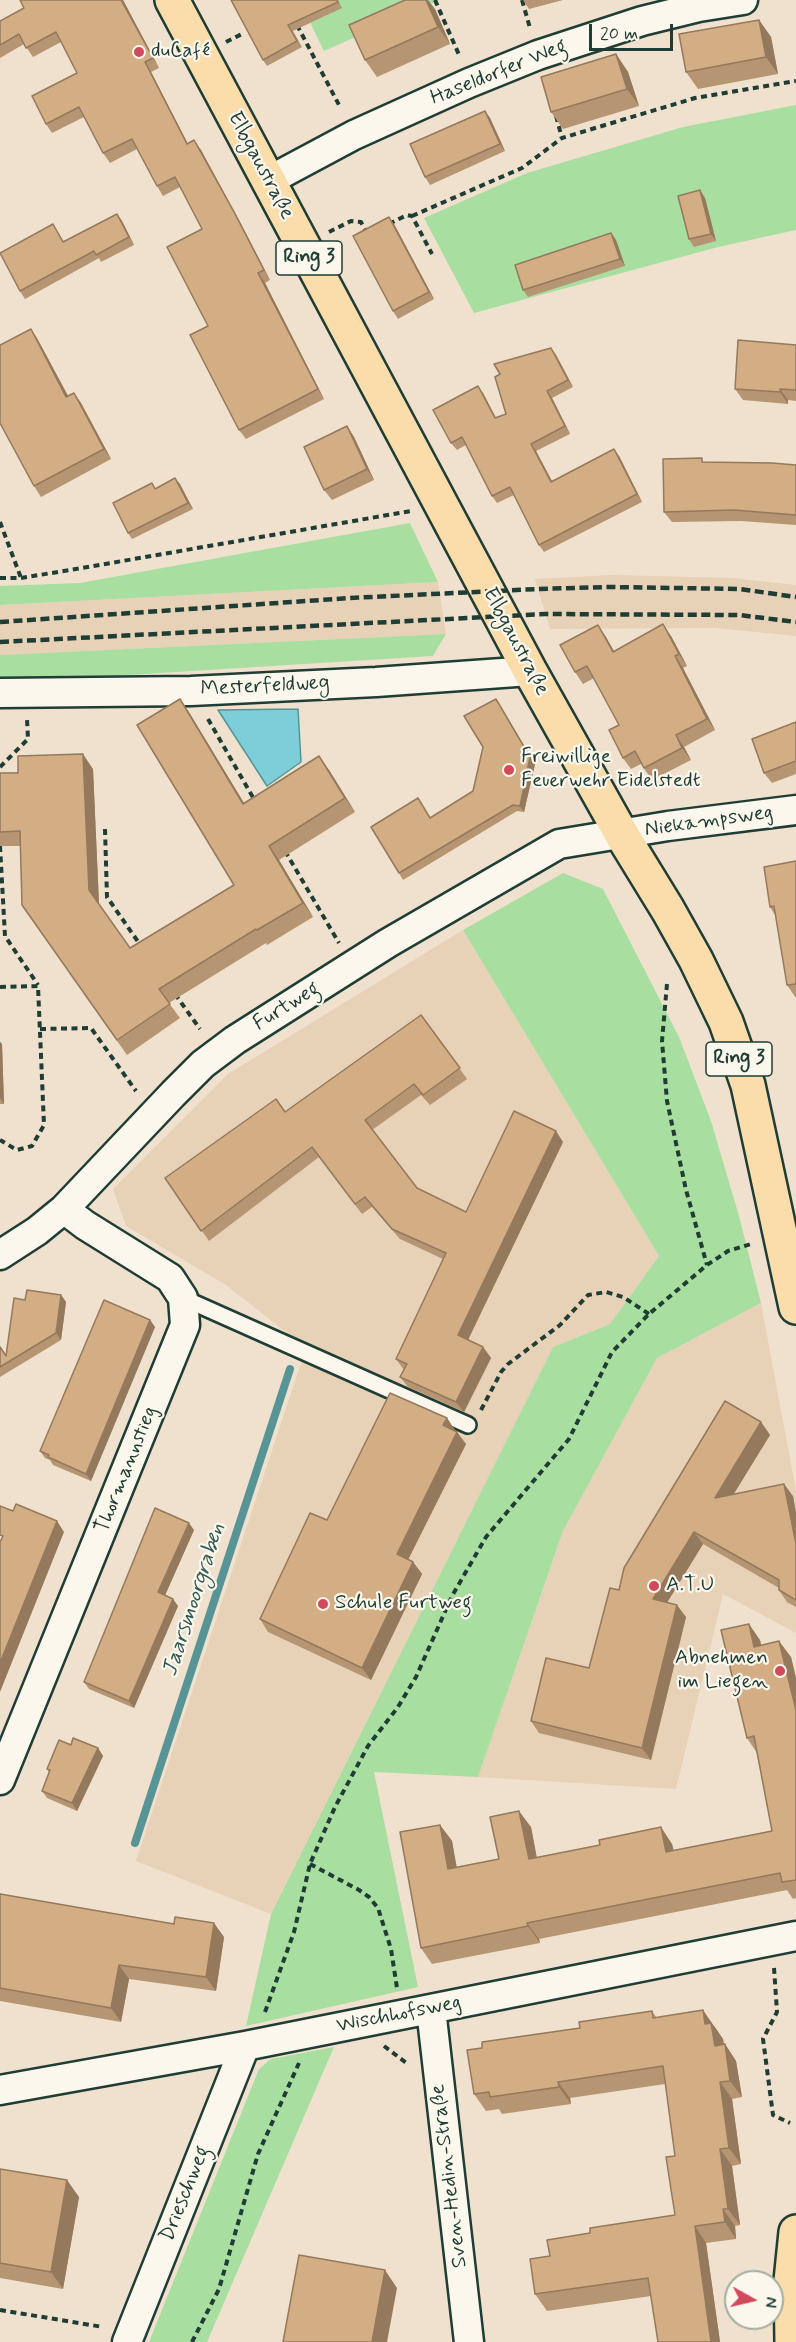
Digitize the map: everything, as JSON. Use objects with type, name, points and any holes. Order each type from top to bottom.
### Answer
[{"type":"main road","name":"Elbgaustraße","points":[[172,0],[530,671],[622,835],[696,960],[726,1022],[748,1085],[796,1307]]},
{"type":"main road","points":[[792,2342],[791,2281],[796,2232]]},
{"type":"street","name":"Haseldorfer Weg","points":[[268,181],[354,135],[469,83],[538,55],[642,21],[699,7],[743,0]]},
{"type":"street","name":"Mesterfeldweg","points":[[13,692],[191,691],[376,682],[530,671]]},
{"type":"street","name":"Niekampsweg","points":[[622,835],[668,826],[796,810]]},
{"type":"street","name":"Furtweg","points":[[0,1255],[37,1231],[64,1209],[172,1094],[203,1064],[235,1040],[388,943],[559,844],[622,835]]},
{"type":"street","points":[[64,1209],[85,1225],[160,1270],[170,1278],[183,1298]]},
{"type":"street","name":"Thormannstieg","points":[[0,1780],[181,1338],[185,1325],[183,1298]]},
{"type":"street","name":"Wischhofsweg","points":[[0,2090],[245,2046],[784,1938]]},
{"type":"street","name":"Sven-Hedin-Straße","points":[[431,2009],[469,2342]]},
{"type":"street","name":"Drieschweg","points":[[130,2337],[245,2046]]},
{"type":"lane","points":[[183,1298],[468,1425]]},
{"type":"path","points":[[435,0],[463,63]]},
{"type":"path","points":[[522,0],[533,37]]},
{"type":"path","points":[[295,21],[339,105]]},
{"type":"path","points":[[221,45],[244,33]]},
{"type":"path","points":[[387,225],[522,168],[562,138],[695,98],[796,81]]},
{"type":"path","points":[[553,109],[562,138]]},
{"type":"path","points":[[412,216],[432,254]]},
{"type":"path","points":[[322,236],[351,221],[361,222],[368,234],[377,230]]},
{"type":"path","points":[[0,578],[21,578],[415,511]]},
{"type":"path","points":[[0,522],[21,578]]},
{"type":"path","points":[[191,691],[256,802]]},
{"type":"path","points":[[0,767],[28,739],[13,692]]},
{"type":"path","points":[[105,829],[107,897],[147,954]]},
{"type":"path","points":[[280,842],[339,944]]},
{"type":"path","points":[[0,846],[5,936],[38,986],[44,1125],[32,1146],[17,1150],[0,1140]]},
{"type":"path","points":[[667,984],[662,1041],[667,1101],[686,1190],[707,1265]]},
{"type":"path","points":[[0,987],[38,986]]},
{"type":"path","points":[[173,992],[200,1029]]},
{"type":"path","points":[[40,1029],[91,1028],[138,1093]]},
{"type":"path","points":[[245,2046],[268,2008],[294,1932],[310,1864],[335,1807],[368,1746],[398,1707],[416,1677],[452,1596],[473,1557],[486,1537],[569,1439],[612,1352],[649,1314],[707,1265],[728,1251],[754,1243]]},
{"type":"path","points":[[468,1425],[476,1420],[501,1372],[508,1364],[561,1325],[588,1295],[606,1292],[623,1297],[649,1314]]},
{"type":"path","points":[[310,1864],[359,1890],[378,1908],[391,1949],[401,2015]]},
{"type":"path","points":[[784,1938],[777,2012],[763,2039],[773,2115],[790,2123]]},
{"type":"path","points":[[355,2024],[440,2088]]},
{"type":"path","points":[[192,2342],[219,2289],[258,2154],[313,2032]]},
{"type":"path","points":[[0,2310],[130,2337]]},
{"type":"shaded area","points":[[612,575],[732,578],[796,585],[796,636],[715,628],[550,629],[535,579]]},
{"type":"shaded area","points":[[438,582],[446,634],[0,655],[0,605]]},
{"type":"shaded area","name":"Schule Furtweg","points":[[463,930],[659,1256],[610,1324],[553,1347],[271,1914],[136,1861],[306,1348],[226,1285],[126,1226],[113,1189],[228,1074]]},
{"type":"shaded area","points":[[761,1303],[796,1491],[796,1633],[723,1594],[676,1789],[478,1777],[563,1531],[657,1358]]},
{"type":"green space","points":[[299,0],[439,0],[324,51]]},
{"type":"green space","points":[[796,105],[796,230],[718,247],[474,313],[424,218],[527,173],[683,127]]},
{"type":"green space","points":[[410,523],[438,582],[0,605],[0,586],[80,583]]},
{"type":"green space","points":[[446,634],[433,656],[0,683],[0,655]]},
{"type":"green space","points":[[563,873],[603,889],[679,1037],[711,1121],[739,1216],[761,1303],[657,1358],[563,1531],[478,1777],[374,1772],[418,1987],[246,2026],[271,1914],[553,1347],[610,1324],[659,1256],[463,930]]},
{"type":"green space","points":[[334,2047],[207,2342],[149,2342],[259,2069],[271,2059]]},
{"type":"water","points":[[298,709],[301,762],[267,786],[218,710]]},
{"type":"building","points":[[20,0],[121,0],[153,58],[145,62],[187,144],[194,140],[234,212],[264,270],[258,273],[318,389],[239,430],[190,335],[208,326],[167,247],[202,229],[175,177],[157,186],[132,139],[103,153],[79,107],[46,124],[32,96],[77,73],[56,32],[26,48],[19,34],[0,45],[0,21],[24,8]]},
{"type":"building","points":[[231,0],[337,0],[338,2],[288,25],[297,41],[263,60]]},
{"type":"building","points":[[405,0],[426,0],[438,27],[365,60],[349,25]]},
{"type":"building","points":[[759,20],[766,57],[686,72],[679,34]]},
{"type":"building","points":[[616,54],[627,89],[551,112],[541,77]]},
{"type":"building","points":[[485,111],[500,144],[425,177],[410,144]]},
{"type":"building","points":[[700,190],[711,234],[689,239],[678,196]]},
{"type":"building","points":[[117,214],[129,237],[96,255],[94,251],[20,291],[0,253],[53,224],[63,242]]},
{"type":"building","points":[[389,217],[429,292],[393,311],[353,236]]},
{"type":"building","points":[[611,233],[620,259],[523,290],[515,265]]},
{"type":"building","points":[[31,329],[66,397],[74,393],[104,449],[34,486],[0,423],[0,345]]},
{"type":"building","points":[[738,340],[796,345],[796,390],[780,389],[780,392],[735,389]]},
{"type":"building","points":[[551,348],[568,380],[547,391],[565,426],[531,444],[551,482],[614,449],[637,494],[539,545],[510,487],[492,496],[462,437],[451,443],[433,410],[478,386],[495,418],[506,414],[495,377],[500,374],[494,364]]},
{"type":"building","points":[[347,426],[367,469],[324,490],[304,447]]},
{"type":"building","points":[[702,458],[702,462],[796,465],[796,515],[734,510],[664,512],[663,459]]},
{"type":"building","points":[[175,478],[188,503],[128,533],[113,503],[152,483],[155,489]]},
{"type":"building","points":[[663,624],[679,654],[675,656],[707,719],[676,735],[682,748],[644,768],[635,751],[623,758],[609,730],[619,725],[587,666],[575,672],[560,645],[598,625],[613,652]]},
{"type":"building","points":[[180,699],[243,804],[319,756],[345,798],[269,846],[303,903],[159,989],[170,1004],[117,1040],[22,905],[20,831],[0,832],[0,773],[18,773],[18,756],[83,754],[89,890],[130,948],[234,885],[137,725]]},
{"type":"building","points":[[496,699],[530,757],[520,806],[513,805],[399,873],[371,827],[418,798],[430,818],[473,791],[483,747],[464,716]]},
{"type":"building","points":[[796,722],[796,761],[764,773],[752,739]]},
{"type":"building","points":[[796,861],[796,984],[787,985],[774,906],[770,907],[764,867]]},
{"type":"building","points":[[421,1015],[460,1068],[423,1095],[414,1084],[365,1120],[417,1188],[466,1212],[514,1111],[556,1131],[458,1335],[483,1347],[456,1402],[400,1377],[407,1364],[396,1359],[446,1253],[392,1229],[365,1197],[355,1204],[312,1147],[201,1231],[165,1178],[276,1099],[285,1112]]},
{"type":"building","points":[[27,1290],[61,1295],[56,1333],[0,1367],[0,1347],[6,1356],[14,1298],[25,1300]]},
{"type":"building","points":[[104,1300],[150,1320],[86,1474],[40,1451]]},
{"type":"building","points":[[390,1393],[447,1418],[443,1425],[457,1432],[397,1554],[413,1562],[362,1668],[260,1619],[310,1513],[327,1520]]},
{"type":"building","name":"A.T.U","points":[[725,1401],[761,1422],[715,1498],[784,1484],[796,1544],[796,1600],[779,1590],[779,1580],[694,1532],[653,1599],[677,1605],[642,1748],[531,1721],[546,1658],[589,1668],[610,1588],[619,1590],[624,1568]]},
{"type":"building","points":[[16,1504],[57,1521],[0,1663],[0,1542],[3,1536],[0,1535],[0,1506],[13,1511]]},
{"type":"building","points":[[155,1508],[189,1523],[158,1592],[173,1599],[129,1701],[84,1682]]},
{"type":"building","points":[[749,1624],[754,1647],[779,1641],[796,1710],[796,1880],[782,1882],[780,1873],[527,1923],[528,1926],[421,1948],[400,1832],[440,1825],[448,1869],[499,1859],[490,1817],[519,1811],[529,1859],[600,1845],[599,1840],[661,1827],[666,1852],[772,1831],[754,1736],[747,1738],[721,1630]]},
{"type":"building","points":[[73,1738],[98,1748],[72,1803],[42,1791],[50,1770],[47,1769],[59,1740],[71,1745]]},
{"type":"building","points":[[0,1894],[174,1924],[175,1917],[214,1923],[206,1977],[119,1965],[111,2008],[0,1988]]},
{"type":"building","points":[[703,2010],[705,2024],[711,2023],[715,2046],[725,2044],[730,2081],[720,2082],[729,2148],[720,2149],[728,2209],[723,2209],[725,2222],[695,2226],[711,2342],[658,2342],[648,2278],[535,2294],[530,2259],[550,2256],[547,2240],[590,2233],[590,2228],[675,2215],[666,2157],[675,2156],[663,2066],[558,2082],[559,2087],[490,2097],[489,2092],[474,2094],[467,2050],[482,2048],[482,2042],[580,2028],[579,2022],[652,2011],[653,2018]]},
{"type":"building","points":[[0,2169],[67,2180],[51,2272],[0,2263]]},
{"type":"building","points":[[299,2255],[385,2270],[372,2342],[283,2342]]},
{"type":"waterway","name":"Jaarsmoorgraben","points":[[135,1843],[290,1369]]},
{"type":"railway","points":[[0,622],[350,598],[538,589],[610,587],[740,589],[796,597]]},
{"type":"railway","points":[[0,642],[545,614],[739,615],[796,622]]},
{"type":"place","name":"duCafé","points":[[139,52]]},
{"type":"place","name":"Freiwillige Feuerwehr Eidelstedt","points":[[509,770]]},
{"type":"place","name":"A.T.U","points":[[654,1586]]},
{"type":"place","name":"Schule Furtweg","points":[[323,1604]]},
{"type":"place","name":"Abnehmen im Liegen","points":[[780,1671]]}]
